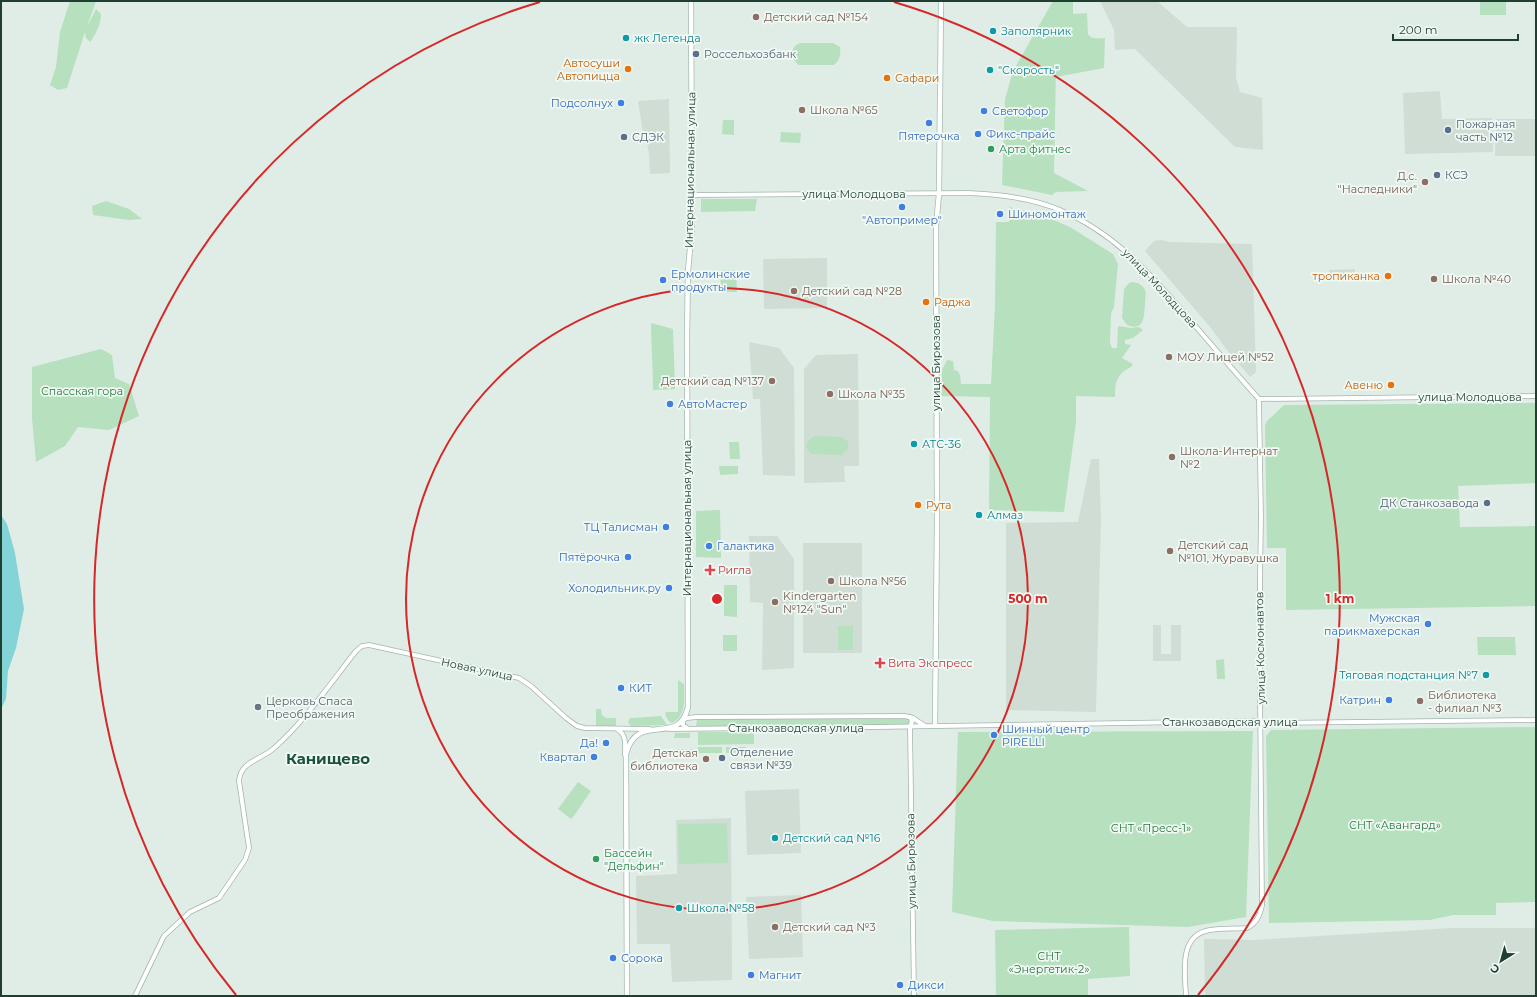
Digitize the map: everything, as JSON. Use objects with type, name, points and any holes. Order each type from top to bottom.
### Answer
[{"type":"main road","name":"Интернациональная улица","points":[[683,720],[688,707],[687,337],[688,271],[692,226],[691,1]]},
{"type":"main road","name":"улица Бирюзова","points":[[935,726],[937,521],[936,226],[939,194],[941,1]]},
{"type":"main road","points":[[626,996],[625,761],[628,747],[637,735],[651,729],[666,729],[678,725],[683,720]]},
{"type":"street","name":"улица Молодцова","points":[[692,195],[985,194],[1031,201],[1067,213],[1104,234],[1139,262],[1259,399],[1536,396]]},
{"type":"street","name":"улица Космонавтов","points":[[1186,996],[1185,961],[1190,941],[1203,932],[1210,930],[1247,928],[1253,925],[1257,920],[1262,905],[1261,518],[1259,399]]},
{"type":"street","name":"Новая улица","points":[[135,996],[164,936],[190,912],[219,898],[245,860],[249,848],[240,775],[246,765],[272,750],[291,731],[322,696],[356,651],[362,646],[369,645],[519,678],[531,686],[577,726],[585,728],[651,729]]},
{"type":"street","points":[[688,707],[691,714],[697,717]]},
{"type":"street","name":"Станкозаводская улица","points":[[683,720],[691,717],[910,717]]},
{"type":"street","points":[[910,717],[925,726]]},
{"type":"street","name":"улица Бирюзова","points":[[910,717],[912,721],[909,727],[914,996]]},
{"type":"street","points":[[683,720],[683,725],[689,729]]},
{"type":"street","name":"Станкозаводская улица","points":[[666,729],[909,727],[1253,721],[1261,723],[1536,720]]},
{"type":"street","points":[[617,729],[625,738],[625,761]]},
{"type":"shaded area","points":[[1100,1],[1157,1],[1187,27],[1237,27],[1236,78],[1240,92],[1262,98],[1263,150],[1235,147],[1135,49],[1115,50],[1114,30]]},
{"type":"shaded area","points":[[1440,91],[1442,119],[1492,118],[1493,152],[1405,154],[1403,93]]},
{"type":"shaded area","points":[[669,99],[670,173],[650,174],[649,154],[645,134],[643,133],[638,101]]},
{"type":"shaded area","points":[[1496,119],[1536,119],[1536,156],[1495,156]]},
{"type":"shaded area","points":[[1161,240],[1170,242],[1252,244],[1256,372],[1250,377],[1211,328],[1145,251],[1154,241]]},
{"type":"shaded area","points":[[827,258],[827,308],[764,309],[763,259]]},
{"type":"shaded area","points":[[1355,269],[1357,281],[1354,281],[1354,277],[1333,278],[1333,281],[1327,282],[1329,270]]},
{"type":"shaded area","points":[[749,342],[779,348],[794,368],[795,476],[763,475],[760,399],[753,399]]},
{"type":"shaded area","points":[[858,354],[859,466],[844,466],[845,482],[804,483],[804,369],[816,355]]},
{"type":"shaded area","points":[[1091,459],[1099,459],[1101,519],[1096,712],[1006,710],[1006,523],[1078,522]]},
{"type":"shaded area","name":"Kindergarten №124 \"Sun\"","points":[[749,536],[777,536],[794,559],[794,668],[762,670],[763,603],[750,602]]},
{"type":"shaded area","points":[[803,543],[862,543],[862,653],[803,653]]},
{"type":"shaded area","points":[[1153,625],[1161,625],[1161,654],[1171,654],[1171,625],[1181,625],[1181,661],[1153,661]]},
{"type":"shaded area","points":[[799,789],[801,853],[747,855],[745,791]]},
{"type":"shaded area","points":[[731,818],[732,980],[672,982],[670,944],[637,944],[636,876],[677,874],[676,820]]},
{"type":"shaded area","name":"Детский сад №3","points":[[801,895],[803,957],[749,959],[746,897]]},
{"type":"shaded area","points":[[1451,928],[1536,928],[1536,996],[1205,996],[1204,939],[1254,940]]},
{"type":"green space","points":[[70,1],[96,1],[87,27],[96,9],[101,14],[101,18],[98,29],[90,42],[86,38],[85,32],[67,88],[58,90],[50,85],[56,67],[60,32]]},
{"type":"green space","points":[[1053,1],[1073,1],[1073,14],[1087,13],[1088,34],[1095,38],[1105,38],[1104,68],[1056,77],[1056,68],[1054,173],[1088,191],[1056,192],[1052,195],[1002,185],[1005,99],[1013,71]]},
{"type":"green space","points":[[1480,1],[1506,1],[1506,15],[1480,15]]},
{"type":"green space","points":[[800,43],[833,43],[840,47],[839,59],[834,65],[799,65],[792,56],[792,50]]},
{"type":"green space","points":[[723,120],[734,120],[734,135],[722,134]]},
{"type":"green space","points":[[781,132],[801,133],[800,143],[780,142]]},
{"type":"green space","points":[[701,199],[757,199],[755,211],[701,212]]},
{"type":"green space","points":[[106,201],[129,209],[142,219],[129,220],[93,215],[92,206]]},
{"type":"green space","points":[[1009,207],[1042,215],[1070,227],[1113,254],[1118,264],[1114,307],[1111,314],[1110,342],[1112,348],[1117,348],[1118,326],[1131,328],[1139,327],[1143,330],[1133,338],[1125,340],[1125,344],[1131,345],[1122,358],[1133,364],[1118,378],[1115,387],[1115,397],[1076,396],[1076,422],[1064,512],[989,510],[990,397],[941,396],[942,370],[947,360],[953,361],[954,370],[958,371],[960,375],[961,384],[991,384],[995,306],[996,222],[1009,222]]},
{"type":"green space","points":[[720,270],[736,270],[737,292],[721,292]]},
{"type":"green space","points":[[1132,282],[1140,284],[1144,288],[1146,296],[1144,318],[1140,325],[1133,327],[1127,325],[1122,318],[1124,289],[1129,283]]},
{"type":"green space","points":[[651,323],[673,329],[675,389],[653,390]]},
{"type":"green space","name":"Спасская гора","points":[[101,349],[112,355],[115,378],[129,384],[139,416],[109,430],[78,427],[65,446],[36,462],[32,419],[32,367]]},
{"type":"green space","points":[[1536,403],[1536,483],[1458,486],[1460,527],[1536,526],[1536,606],[1286,610],[1286,548],[1267,548],[1265,426],[1267,421],[1284,405]]},
{"type":"green space","points":[[815,436],[842,437],[848,442],[848,449],[842,455],[811,454],[806,445],[811,438]]},
{"type":"green space","points":[[729,442],[739,442],[740,459],[730,459]]},
{"type":"green space","points":[[719,466],[738,466],[738,474],[720,475]]},
{"type":"green space","points":[[720,510],[721,558],[696,557],[696,511]]},
{"type":"green space","points":[[724,585],[737,585],[737,617],[724,616]]},
{"type":"green space","points":[[838,626],[853,626],[853,650],[838,650]]},
{"type":"green space","points":[[723,635],[737,635],[737,651],[723,651]]},
{"type":"green space","points":[[1477,637],[1515,637],[1516,655],[1478,655]]},
{"type":"green space","points":[[1224,659],[1225,679],[1217,679],[1216,660]]},
{"type":"green space","points":[[678,680],[684,684],[684,707],[680,717],[671,723],[667,718],[666,712],[678,712]]},
{"type":"green space","points":[[596,709],[601,709],[602,715],[606,718],[616,718],[616,726],[596,726]]},
{"type":"green space","points":[[661,716],[667,725],[631,726],[628,722],[630,718]]},
{"type":"green space","points":[[909,718],[910,725],[696,727],[697,719]]},
{"type":"green space","name":"СНТ «Авангард»","points":[[1536,727],[1536,902],[1496,903],[1496,915],[1453,915],[1430,920],[1269,923],[1266,736],[1271,730]]},
{"type":"green space","name":"СНТ «Пресс-1»","points":[[1253,731],[1246,917],[1188,927],[993,921],[952,912],[958,732]]},
{"type":"green space","points":[[698,732],[754,732],[754,744],[698,745]]},
{"type":"green space","points":[[675,733],[690,733],[690,738],[674,738]]},
{"type":"green space","points":[[698,747],[722,747],[722,753],[698,753]]},
{"type":"green space","points":[[726,747],[746,747],[746,752],[726,753]]},
{"type":"green space","points":[[674,749],[694,749],[694,753],[674,753]]},
{"type":"green space","points":[[578,782],[591,791],[571,819],[558,809]]},
{"type":"green space","points":[[727,823],[728,863],[679,864],[678,824]]},
{"type":"green space","name":"СНТ «Энергетик-2»","points":[[1129,927],[1130,976],[1088,979],[1088,996],[996,996],[995,930]]},
{"type":"water","points":[[1,515],[7,524],[15,553],[24,609],[16,648],[8,671],[6,699],[1,709]]},
{"type":"place","name":"Детский сад №154","points":[[756,17]]},
{"type":"place","name":"Заполярник","points":[[993,31]]},
{"type":"place","name":"жк Легенда","points":[[626,38]]},
{"type":"place","name":"Россельхозбанк","points":[[696,54]]},
{"type":"place","name":"Автосуши Автопицца","points":[[628,69]]},
{"type":"place","name":"\"Скорость\"","points":[[990,70]]},
{"type":"place","name":"Сафари","points":[[887,78]]},
{"type":"place","name":"Подсолнух","points":[[621,103]]},
{"type":"place","name":"Школа №65","points":[[802,110]]},
{"type":"place","name":"Светофор","points":[[984,111]]},
{"type":"place","name":"Пятерочка","points":[[929,123]]},
{"type":"place","name":"Пожарная часть №12","points":[[1448,130]]},
{"type":"place","name":"Фикс-прайс","points":[[978,134]]},
{"type":"place","name":"СДЭК","points":[[624,137]]},
{"type":"place","name":"Арта фитнес","points":[[991,149]]},
{"type":"place","name":"КСЭ","points":[[1437,175]]},
{"type":"place","name":"Д.с. \"Наследники\"","points":[[1425,182]]},
{"type":"place","name":"\"Автопример\"","points":[[902,207]]},
{"type":"place","name":"Шиномонтаж","points":[[1000,214]]},
{"type":"place","name":"тропиканка","points":[[1388,276]]},
{"type":"place","name":"Школа №40","points":[[1434,279]]},
{"type":"place","name":"Ермолинские продукты","points":[[663,280]]},
{"type":"place","name":"Детский сад №28","points":[[794,291]]},
{"type":"place","name":"Раджа","points":[[926,302]]},
{"type":"place","name":"МОУ Лицей №52","points":[[1169,357]]},
{"type":"place","name":"Детский сад №137","points":[[772,381]]},
{"type":"place","name":"Авеню","points":[[1391,385]]},
{"type":"place","name":"Школа №35","points":[[830,394]]},
{"type":"place","name":"АвтоМастер","points":[[670,404]]},
{"type":"place","name":"АТС-36","points":[[914,444]]},
{"type":"place","name":"Школа-Интернат №2","points":[[1172,457]]},
{"type":"place","name":"ДК Станкозавода","points":[[1487,503]]},
{"type":"place","name":"Рута","points":[[918,505]]},
{"type":"place","name":"Алмаз","points":[[979,515]]},
{"type":"place","name":"ТЦ Талисман","points":[[666,527]]},
{"type":"place","name":"Галактика","points":[[709,546]]},
{"type":"place","name":"Детский сад №101, Журавушка","points":[[1170,551]]},
{"type":"place","name":"Пятёрочка","points":[[628,557]]},
{"type":"place","name":"Ригла","points":[[710,570]]},
{"type":"place","name":"Школа №56","points":[[831,581]]},
{"type":"place","name":"Холодильник.ру","points":[[669,588]]},
{"type":"place","name":"Kindergarten №124 \"Sun\"","points":[[775,602]]},
{"type":"place","name":"Мужская парикмахерская","points":[[1428,624]]},
{"type":"place","name":"Вита Экспресс","points":[[880,663]]},
{"type":"place","name":"Тяговая подстанция №7","points":[[1486,675]]},
{"type":"place","name":"КИТ","points":[[621,688]]},
{"type":"place","name":"Катрин","points":[[1389,700]]},
{"type":"place","name":"Библиотека - филиал №3","points":[[1420,701]]},
{"type":"place","name":"Церковь Спаса Преображения","points":[[258,707]]},
{"type":"place","name":"Шинный центр PIRELLI","points":[[994,735]]},
{"type":"place","name":"Да!","points":[[606,743]]},
{"type":"place","name":"Квартал","points":[[594,757]]},
{"type":"place","name":"Отделение связи №39","points":[[722,758]]},
{"type":"place","name":"Детская библиотека","points":[[706,759]]},
{"type":"place","name":"Детский сад №16","points":[[775,838]]},
{"type":"place","name":"Бассейн \"Дельфин\"","points":[[596,859]]},
{"type":"place","name":"Школа №58","points":[[679,908]]},
{"type":"place","name":"Детский сад №3","points":[[775,927]]},
{"type":"place","name":"Сорока","points":[[613,958]]},
{"type":"place","name":"Магнит","points":[[751,975]]},
{"type":"place","name":"Дикси","points":[[900,985]]},
{"type":"district","name":"Канищево","points":[[328,758]]}]
